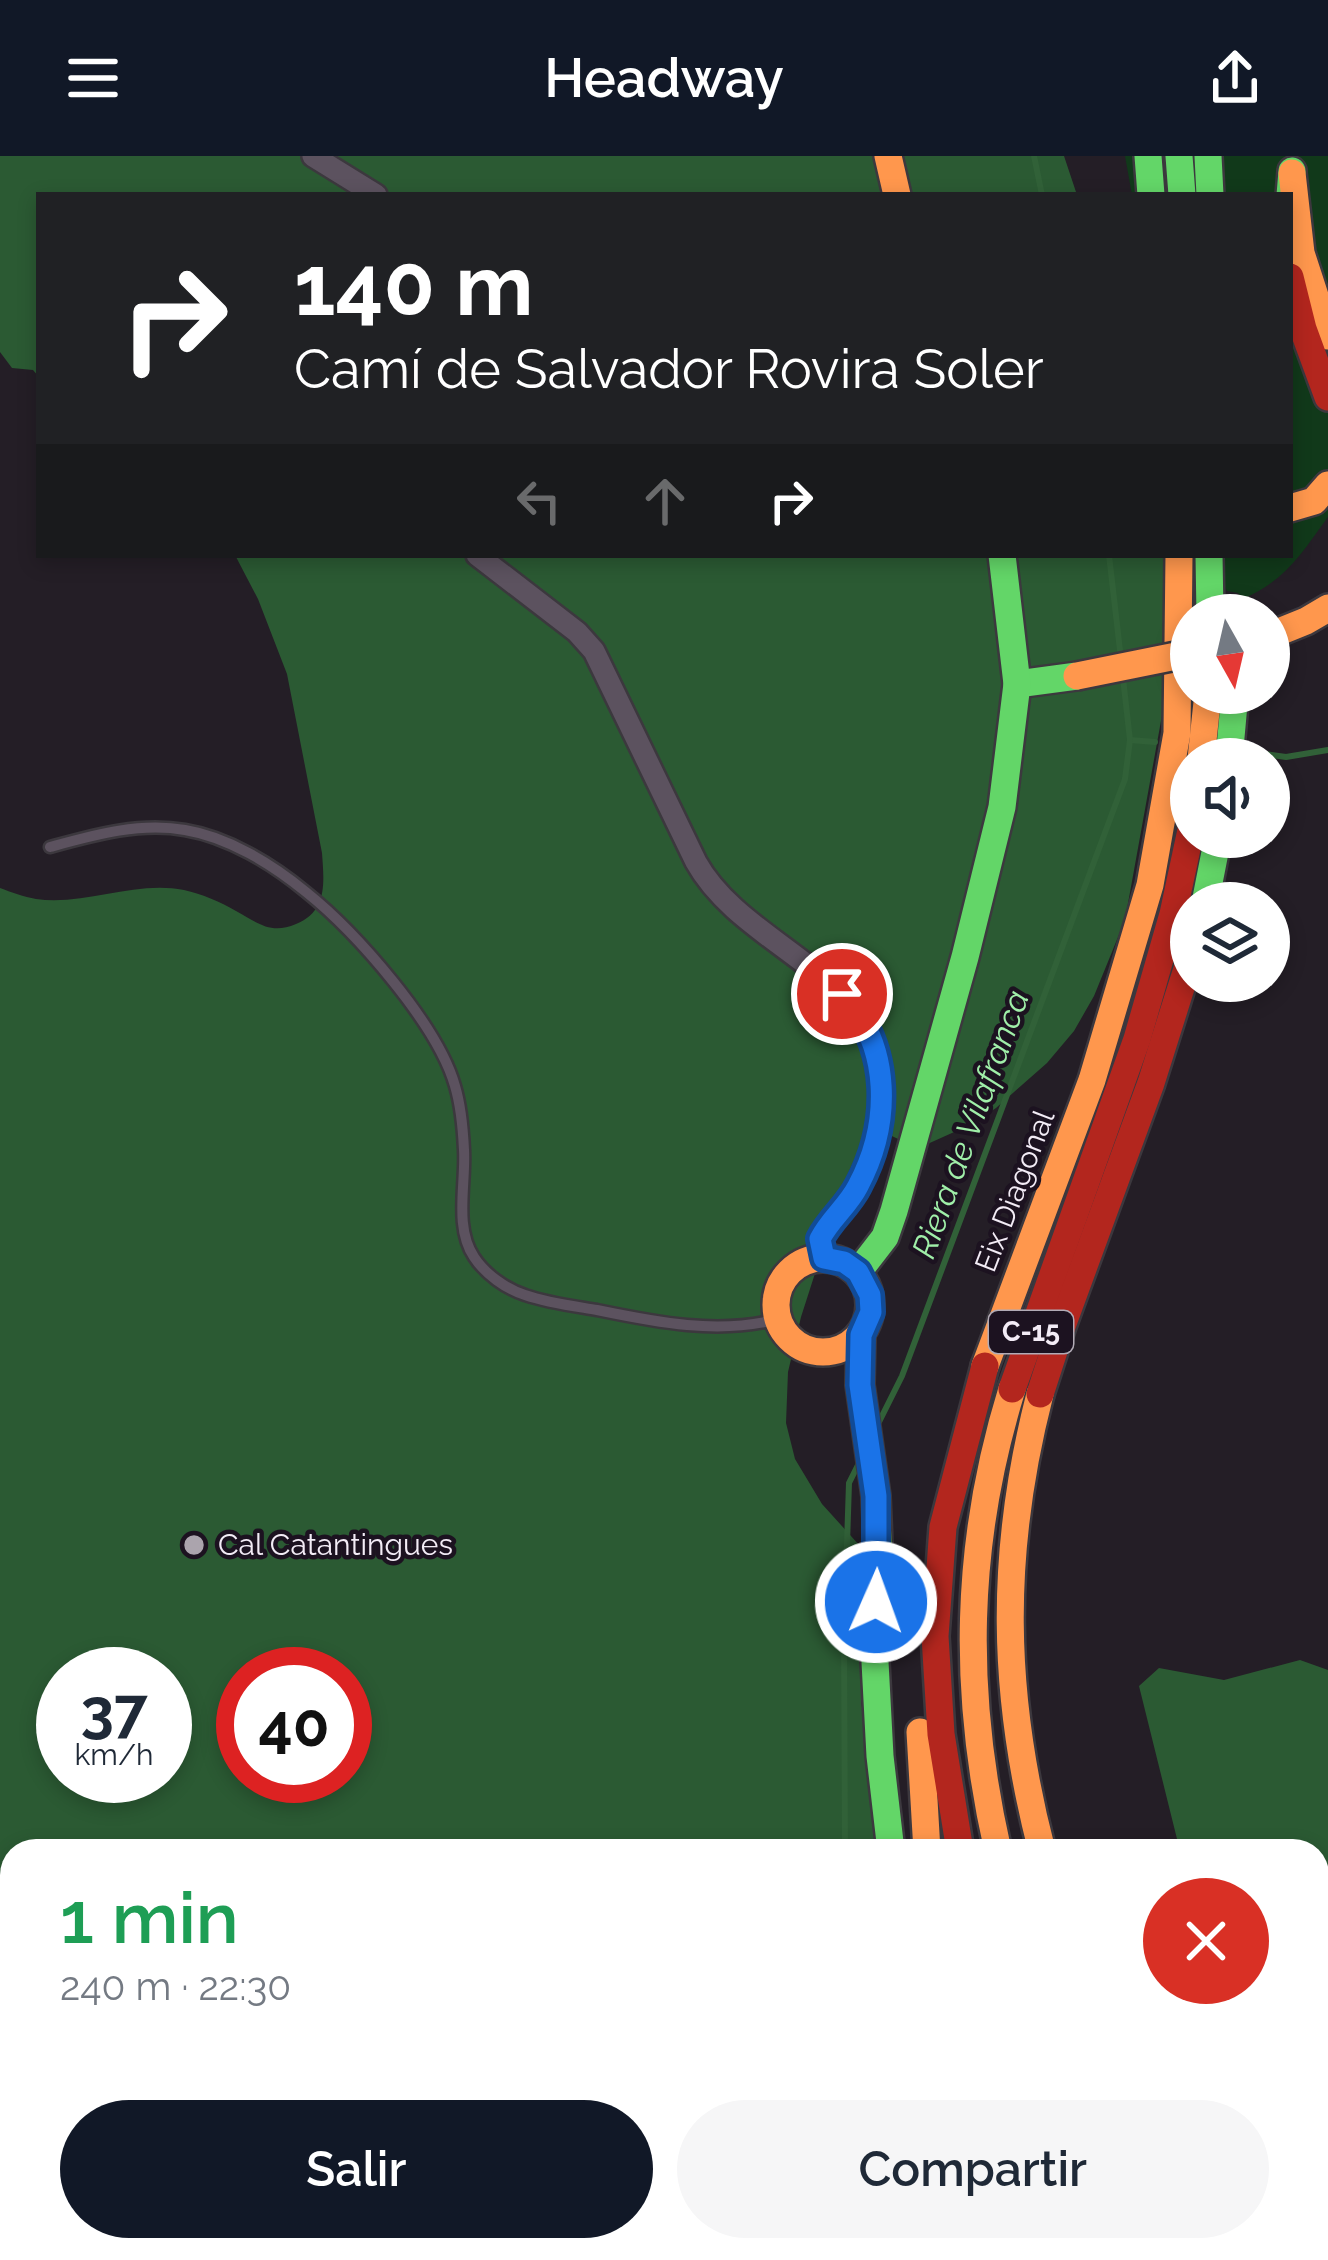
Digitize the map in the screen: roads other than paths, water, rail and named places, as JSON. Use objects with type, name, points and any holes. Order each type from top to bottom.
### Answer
[{"type":"main road","points":[[888,156],[896,192]]},
{"type":"main road","points":[[1148,156],[1150,192]]},
{"type":"main road","points":[[1179,156],[1182,192]]},
{"type":"main road","points":[[1208,156],[1210,192]]},
{"type":"main road","points":[[1293,195],[1301,254],[1328,336]]},
{"type":"main road","points":[[1293,289],[1328,397]]},
{"type":"main road","points":[[1293,507],[1314,501],[1328,485]]},
{"type":"main road","points":[[858,1272],[884,1237],[894,1211],[1002,807],[1017,684],[1002,558]]},
{"type":"main road","name":"Eix Diagonal","points":[[958,1839],[941,1734],[936,1656],[943,1527],[979,1381],[1092,1080],[1150,885],[1177,733],[1179,558]]},
{"type":"main road","points":[[1209,558],[1210,594]]},
{"type":"main road","points":[[1290,627],[1328,608]]},
{"type":"main road","points":[[1017,684],[1170,657]]},
{"type":"main road","name":"Eix Diagonal","points":[[996,1839],[979,1755],[971,1654],[973,1584],[988,1482],[1024,1351],[1152,994],[1185,858]]},
{"type":"main road","points":[[1039,1839],[1024,1779],[1010,1675],[1008,1586],[1019,1492],[1057,1342],[1176,1002]]},
{"type":"main road","points":[[861,1335],[839,1350],[824,1353],[792,1341],[776,1306],[778,1289],[787,1275],[799,1264],[824,1258],[844,1262],[858,1272],[870,1295],[871,1312],[861,1335],[860,1385],[876,1496],[875,1662],[890,1839]]},
{"type":"main road","points":[[824,1353],[860,1385]]},
{"type":"main road","points":[[926,1839],[918,1634],[928,1557],[943,1527]]},
{"type":"street","points":[[313,156],[371,192]]},
{"type":"street","points":[[481,558],[586,642],[606,673],[710,886],[842,994],[870,1034],[881,1074],[880,1117],[860,1183],[820,1239],[824,1258]]},
{"type":"lane","points":[[50,847],[149,826],[186,830],[222,840],[260,861],[332,916],[410,1004],[444,1058],[460,1110],[463,1231],[473,1256],[493,1277],[520,1294],[625,1316],[726,1327],[778,1319]]},
{"type":"waterway","name":"Riera de Vilafranca","points":[[1034,156],[1041,192]]},
{"type":"waterway","name":"Riera de Vilafranca","points":[[1109,558],[1121,659]]},
{"type":"waterway","name":"Riera de Vilafranca","points":[[879,1422],[902,1376],[1125,779],[1130,740],[1123,678]]},
{"type":"waterway","points":[[1130,740],[1155,742]]},
{"type":"waterway","points":[[1290,756],[1328,750]]},
{"type":"waterway","name":"Riera de Vilafranca","points":[[845,1839],[849,1483],[860,1461]]},
{"type":"place","name":"Cal Catantingues","points":[[194,1545]]}]
